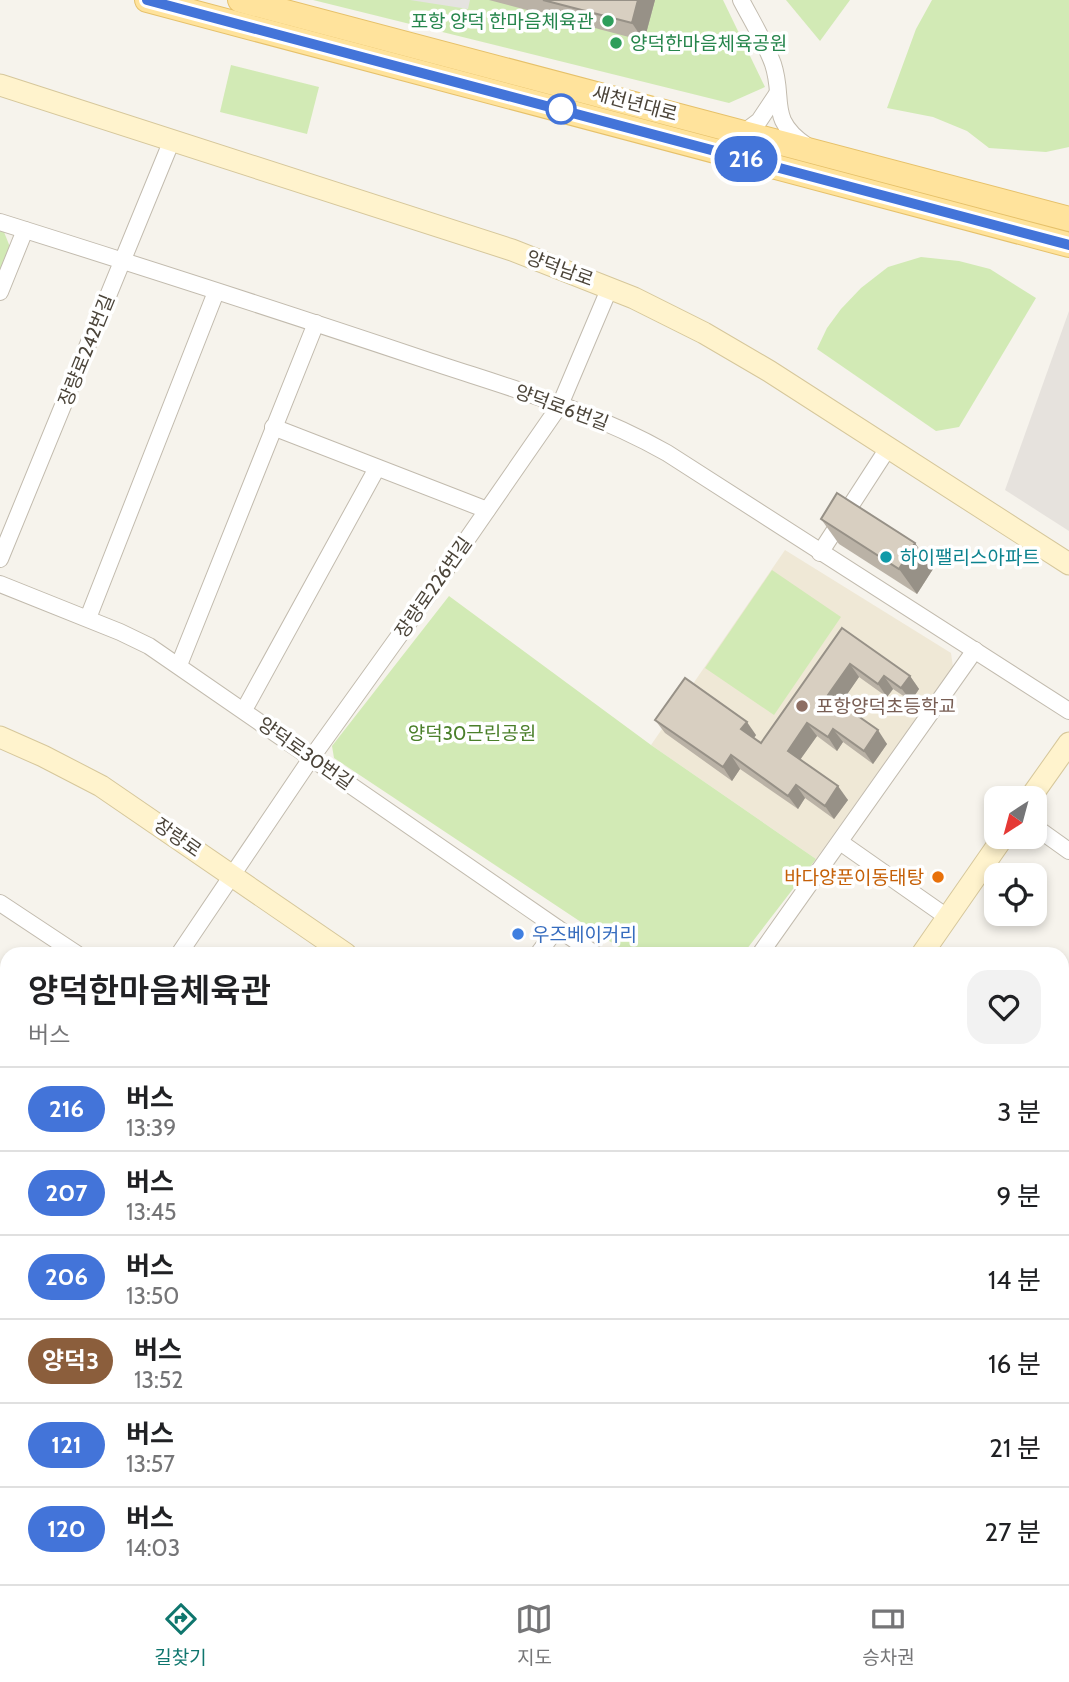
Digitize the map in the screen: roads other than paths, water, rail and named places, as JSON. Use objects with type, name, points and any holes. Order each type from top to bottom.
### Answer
[{"type":"main road","name":"새천년대로","points":[[147,0],[1069,245]]},
{"type":"main road","name":"새천년대로","points":[[240,0],[1069,219]]},
{"type":"street","points":[[741,0],[772,62],[779,113],[789,131],[815,152]]},
{"type":"street","name":"양덕남로","points":[[0,85],[512,250],[610,287],[667,313],[734,350],[1069,564]]},
{"type":"street","points":[[743,134],[759,121],[776,94]]},
{"type":"street","name":"장량로242번길","points":[[0,559],[172,140]]},
{"type":"street","name":"양덕로6번길","points":[[0,222],[316,323],[560,405],[645,440],[1069,711]]},
{"type":"street","points":[[0,292],[25,230]]},
{"type":"street","name":"장량로226번길","points":[[184,947],[312,757],[560,405],[610,287]]},
{"type":"street","points":[[88,618],[216,292]]},
{"type":"street","points":[[178,664],[316,323]]},
{"type":"street","points":[[273,427],[487,510]]},
{"type":"street","points":[[820,552],[888,448]]},
{"type":"street","points":[[244,710],[377,468]]},
{"type":"street","name":"양덕로30번길","points":[[0,584],[88,618],[149,646],[178,664],[585,947]]},
{"type":"street","points":[[765,947],[975,650]]},
{"type":"street","name":"장량로","points":[[0,737],[43,755],[101,786],[336,947]]},
{"type":"street","points":[[1039,786],[1069,743]]},
{"type":"street","points":[[1047,835],[1069,850]]},
{"type":"street","points":[[840,842],[947,917]]},
{"type":"street","points":[[927,947],[994,849]]},
{"type":"street","points":[[0,902],[67,947]]},
{"type":"street","points":[[543,947],[557,928]]},
{"type":"place","name":"포항 양덕 한마음체육관","points":[[608,21]]},
{"type":"place","name":"양덕한마음체육공원","points":[[616,43]]},
{"type":"place","name":"하이팰리스아파트","points":[[886,557]]},
{"type":"place","name":"포항양덕초등학교","points":[[802,706]]},
{"type":"place","name":"바다양푼이동태탕","points":[[938,877]]},
{"type":"place","name":"우즈베이커리","points":[[518,934]]},
{"type":"park label","name":"양덕30근린공원","points":[[472,733]]}]
